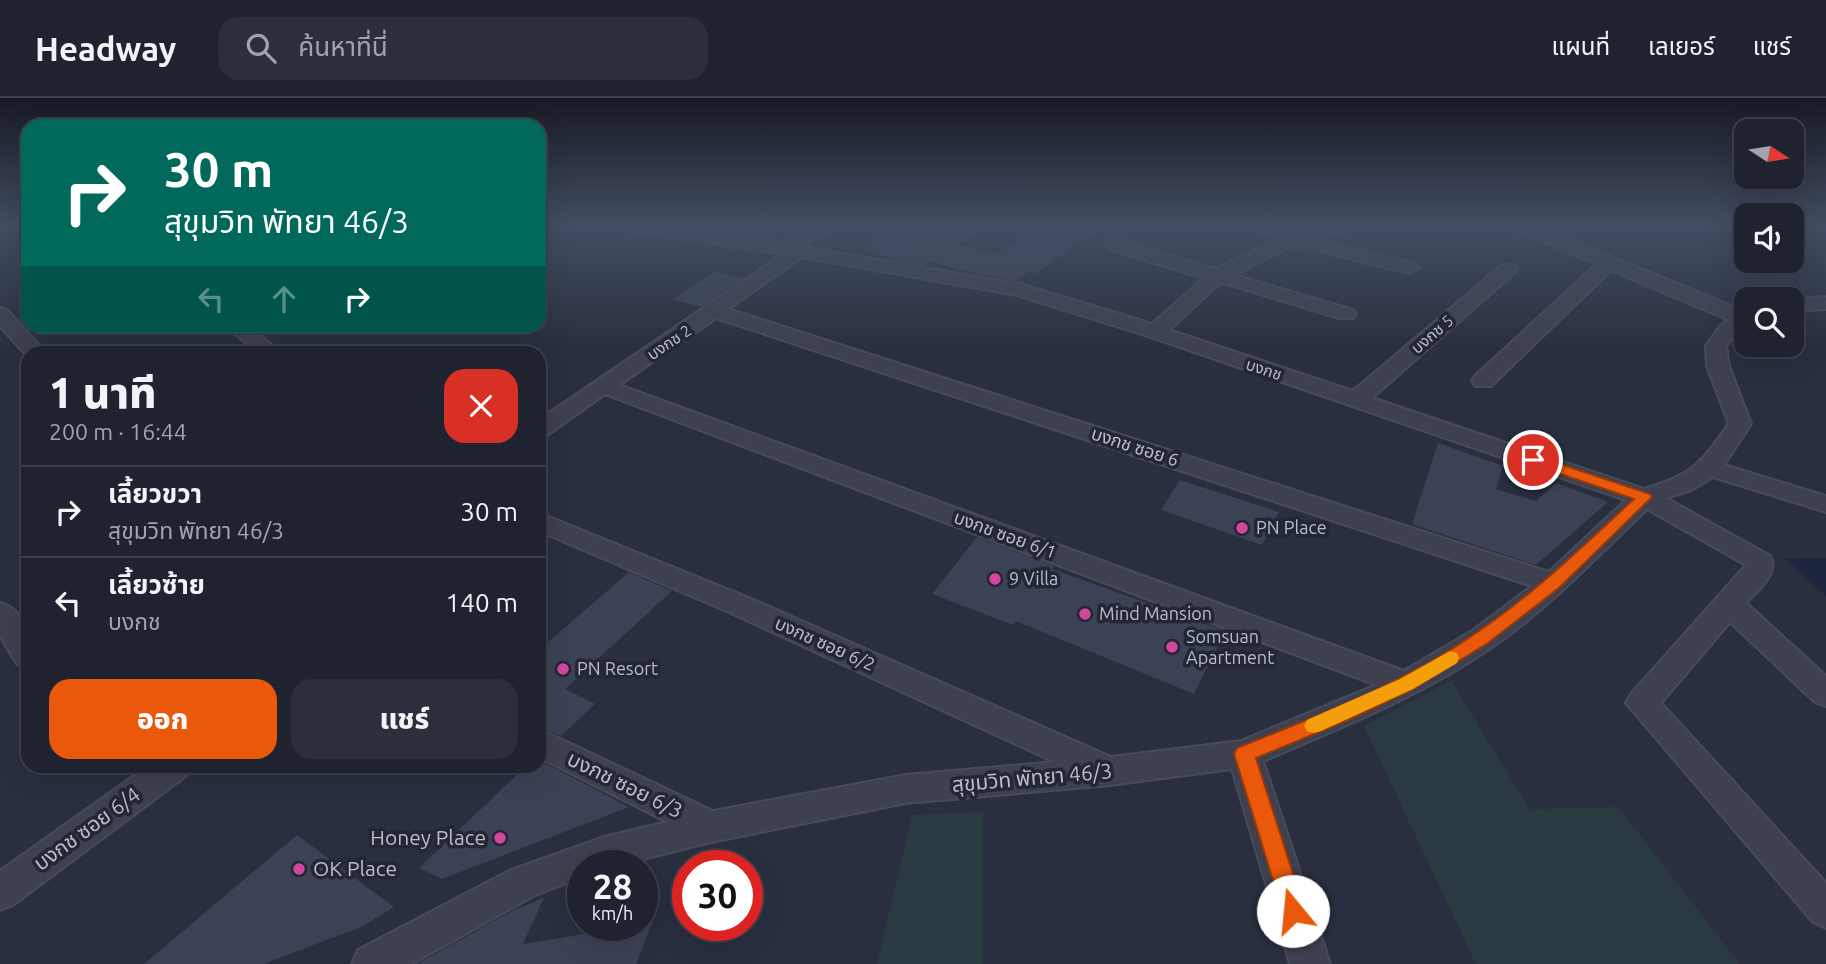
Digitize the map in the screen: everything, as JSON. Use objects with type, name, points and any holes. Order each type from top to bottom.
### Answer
[{"type":"street","name":"บงกช 2","points":[[546,425],[715,311],[772,266]]},
{"type":"street","name":"บงกช","points":[[885,266],[1020,290],[1155,332],[1644,497],[1760,562],[1759,570],[1730,605]]},
{"type":"street","points":[[901,269],[905,266]]},
{"type":"street","points":[[1185,266],[1346,314]]},
{"type":"street","points":[[1155,332],[1217,276],[1236,266]]},
{"type":"street","points":[[1404,266],[1410,268]]},
{"type":"street","points":[[1483,381],[1604,266]]},
{"type":"street","points":[[1617,266],[1734,314]]},
{"type":"street","name":"บงกช 5","points":[[1356,400],[1508,269]]},
{"type":"street","points":[[1804,304],[1826,303]]},
{"type":"street","points":[[1804,307],[1826,312]]},
{"type":"street","name":"บงกช ซอย 6","points":[[715,311],[1554,583]]},
{"type":"street","points":[[0,314],[30,346]]},
{"type":"street","points":[[1644,497],[1682,485],[1710,468],[1740,424],[1718,366],[1716,346],[1734,325]]},
{"type":"street","points":[[245,333],[262,346]]},
{"type":"street","name":"บงกช ซอย 6/1","points":[[603,386],[1407,684]]},
{"type":"street","points":[[1710,468],[1826,504]]},
{"type":"street","name":"สุขุมวิท พัทยา 46/3","points":[[372,964],[522,883],[604,853],[711,827],[906,789],[1110,771],[1244,754],[1407,684],[1482,639],[1554,583],[1644,497]]},
{"type":"street","name":"บงกช ซอย 6/2","points":[[546,525],[738,605],[1110,771]]},
{"type":"street","points":[[1826,694],[1730,605],[1642,703],[1826,910]]},
{"type":"street","points":[[0,612],[21,645]]},
{"type":"street","name":"บงกช ซอย 6/3","points":[[546,745],[711,827]]},
{"type":"street","points":[[1244,754],[1310,964]]},
{"type":"street","name":"บงกช ซอย 6/4","points":[[0,892],[164,773]]},
{"type":"shaded area","points":[[1451,681],[1530,809],[1618,807],[1740,964],[1476,964],[1364,726]]},
{"type":"shaded area","points":[[983,812],[983,964],[877,964],[912,815]]},
{"type":"water","points":[[1826,558],[1826,596],[1786,559]]},
{"type":"building","points":[[948,266],[1045,266],[1036,273],[1029,271],[1016,281]]},
{"type":"building","points":[[716,271],[743,278],[701,307],[673,299]]},
{"type":"building","points":[[1438,443],[1503,466],[1496,489],[1536,501],[1556,483],[1608,502],[1536,565],[1412,524]]},
{"type":"building","name":"PN Place","points":[[1180,480],[1279,512],[1262,545],[1161,510]]},
{"type":"building","points":[[977,537],[1054,566],[1052,569],[1225,631],[1194,694],[1016,621],[1013,625],[932,594]]},
{"type":"building","name":"PN Resort","points":[[629,572],[672,591],[565,689],[595,704],[561,736],[546,730],[546,644]]},
{"type":"building","name":"Honey Place","points":[[546,764],[629,807],[442,879],[419,868],[519,773],[546,773]]},
{"type":"building","name":"OK Place","points":[[297,835],[394,907],[363,926],[264,964],[144,964]]},
{"type":"building","points":[[544,898],[523,944],[567,937],[567,941],[645,941],[636,964],[417,964],[516,909]]},
{"type":"slow traffic","points":[[1314,726],[1407,684],[1450,658]]},
{"type":"place","name":"PN Place","points":[[1242,528]]},
{"type":"place","name":"9 Villa","points":[[995,579]]},
{"type":"place","name":"Mind Mansion","points":[[1085,614]]},
{"type":"place","name":"Somsuan Apartment","points":[[1172,647]]},
{"type":"place","name":"PN Resort","points":[[563,669]]},
{"type":"place","name":"Honey Place","points":[[500,838]]},
{"type":"place","name":"OK Place","points":[[299,869]]},
{"type":"route","points":[[1293,911],[1244,754],[1407,684],[1482,639],[1554,583],[1644,497],[1533,460]]}]
